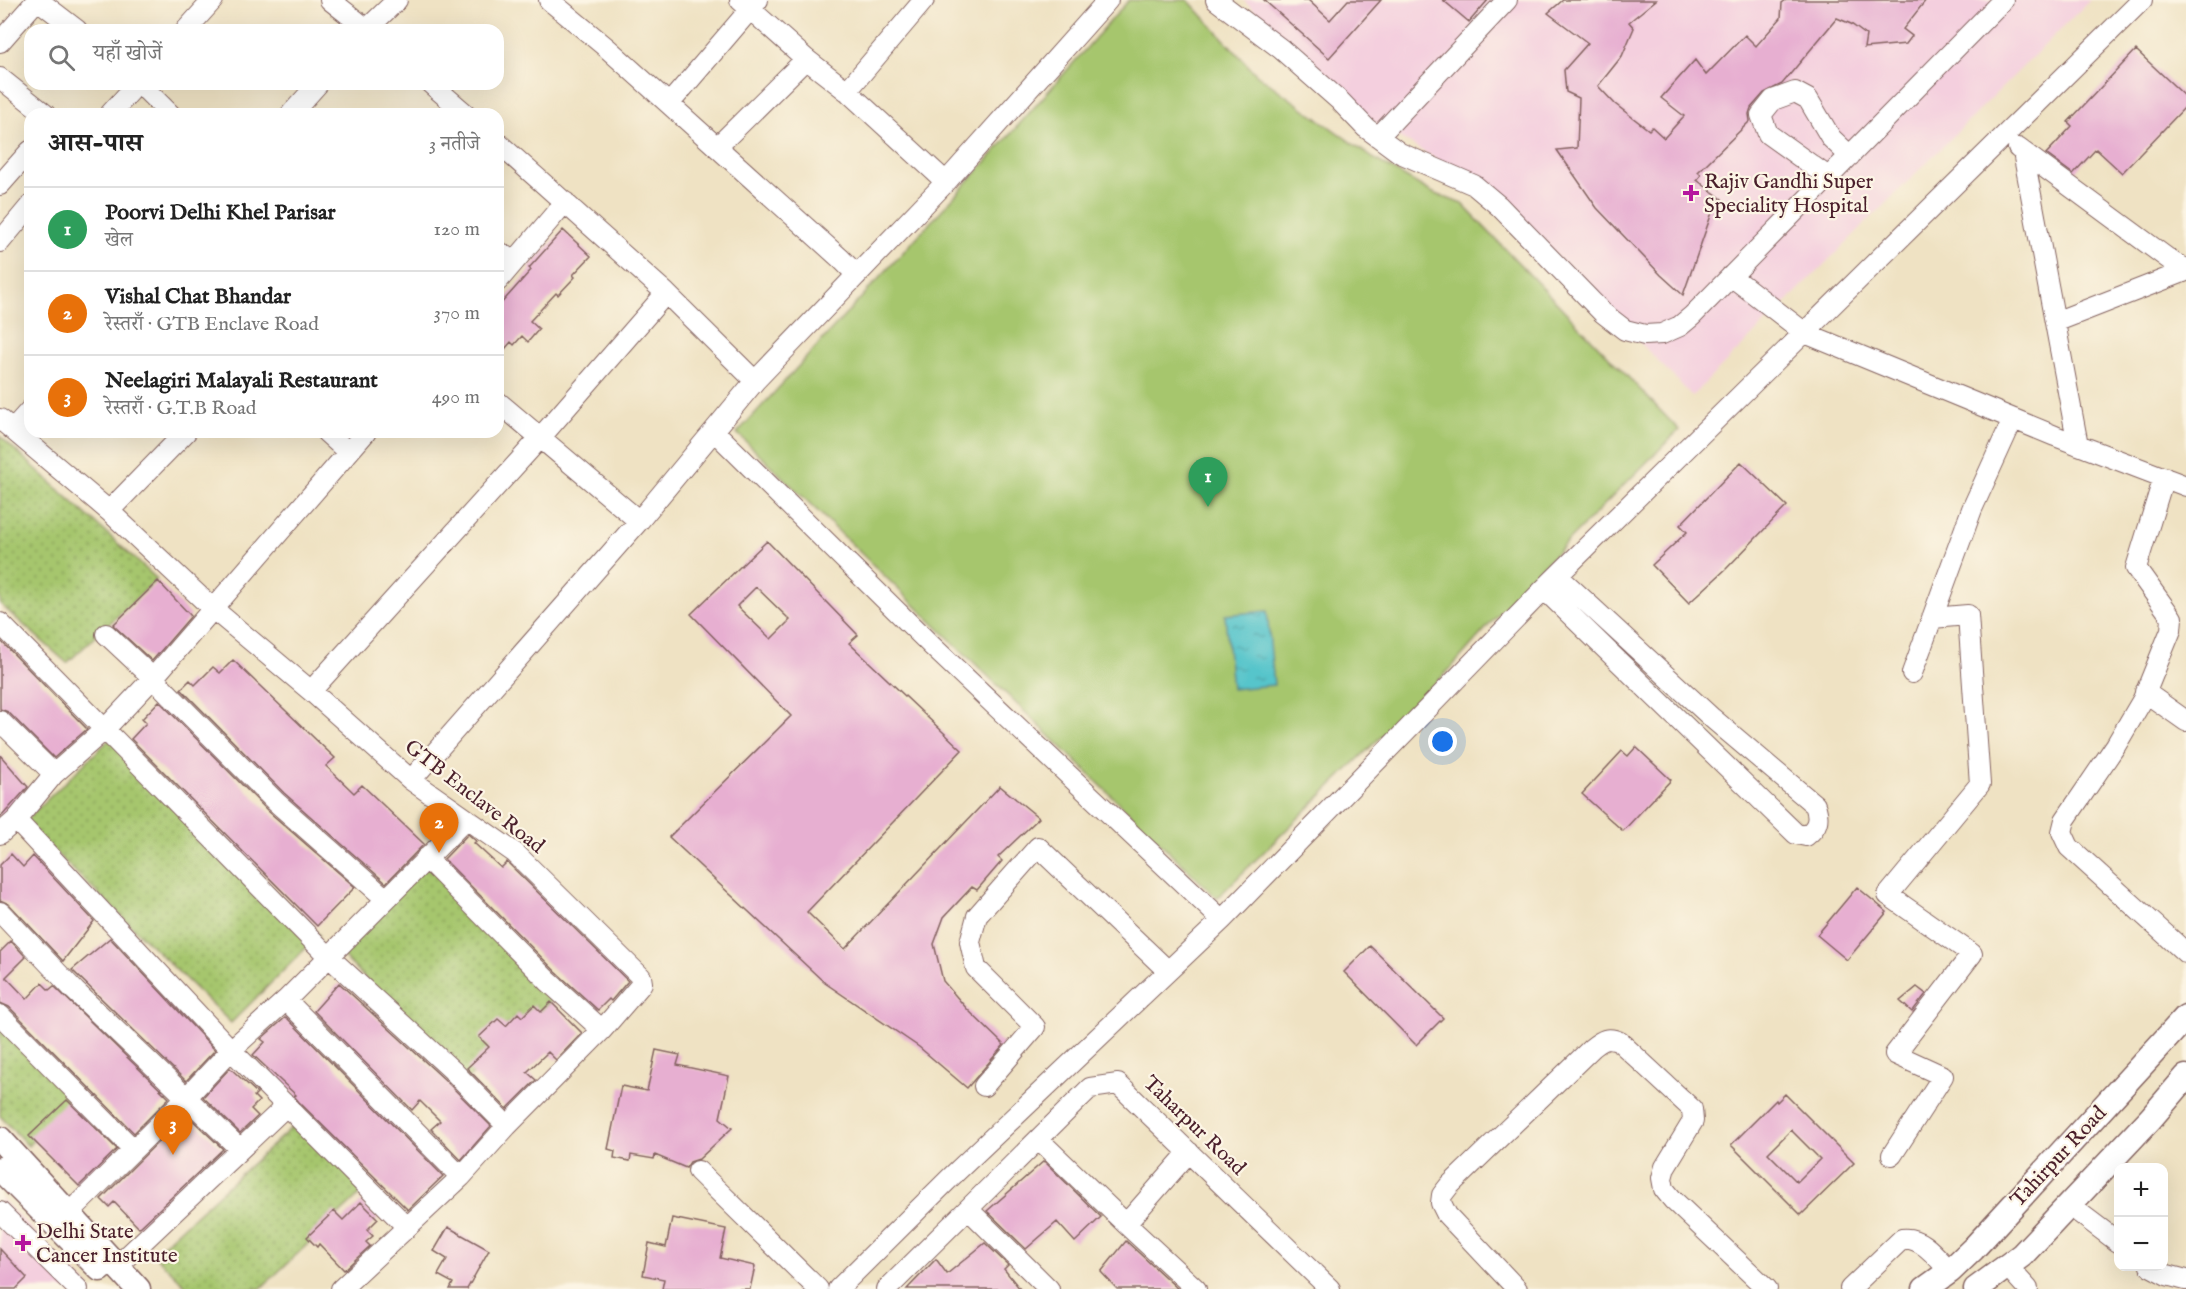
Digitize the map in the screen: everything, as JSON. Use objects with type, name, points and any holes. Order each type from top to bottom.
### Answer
[{"type":"main road","name":"Tahirpur Road","points":[[1925,1289],[1950,1271],[1981,1240],[2186,1017]]},
{"type":"main road","name":"Tahirpur Road","points":[[1976,1289],[2022,1255],[2151,1118],[2186,1077]]},
{"type":"main road","points":[[0,1139],[69,1213],[119,1278]]},
{"type":"main road","points":[[0,1169],[50,1221],[119,1278],[138,1289]]},
{"type":"street","points":[[0,42],[38,0],[69,24]]},
{"type":"street","points":[[191,24],[213,0]]},
{"type":"street","points":[[330,0],[360,24]]},
{"type":"street","points":[[373,24],[397,0]]},
{"type":"street","points":[[847,91],[924,0]]},
{"type":"street","points":[[411,780],[639,521],[755,381],[946,182],[1108,0]]},
{"type":"street","points":[[1216,0],[1281,49],[1378,137],[1400,153],[1474,185],[1499,206],[1603,313],[1625,330],[1645,335],[1662,334],[1680,326],[2003,0]]},
{"type":"street","points":[[1378,137],[1507,0]]},
{"type":"street","points":[[838,1289],[1222,920],[1551,583],[2142,0]]},
{"type":"street","points":[[551,1],[669,104],[857,275]]},
{"type":"street","points":[[669,104],[749,3],[806,59],[847,91],[946,182]]},
{"type":"street","points":[[717,147],[806,59]]},
{"type":"street","points":[[0,78],[38,108]]},
{"type":"street","points":[[116,108],[133,90]]},
{"type":"street","points":[[145,90],[164,108]]},
{"type":"street","points":[[296,108],[313,90]]},
{"type":"street","points":[[438,90],[459,108]]},
{"type":"street","points":[[1828,177],[1768,134],[1761,115],[1773,100],[1795,92],[1808,99],[1831,138],[1850,156]]},
{"type":"street","points":[[2004,138],[2186,270]]},
{"type":"street","points":[[504,147],[666,293],[755,381]]},
{"type":"street","points":[[2023,152],[2078,445]]},
{"type":"street","points":[[0,185],[24,158]]},
{"type":"street","points":[[506,256],[565,202]]},
{"type":"street","points":[[0,242],[24,213]]},
{"type":"street","points":[[2055,322],[2186,270]]},
{"type":"street","points":[[1731,276],[1805,333],[2013,419],[2186,486]]},
{"type":"street","points":[[311,691],[540,438],[666,293]]},
{"type":"street","points":[[504,407],[639,521]]},
{"type":"street","points":[[6,424],[24,414]]},
{"type":"street","points":[[1912,673],[1972,509],[2013,419]]},
{"type":"street","name":"GTB Enclave Road","points":[[6,424],[109,511],[212,608],[311,691],[411,780],[515,853],[638,972],[642,983],[602,1030],[507,1126],[461,1178],[341,1289]]},
{"type":"street","points":[[714,431],[933,648],[1222,920]]},
{"type":"street","points":[[109,511],[180,438]]},
{"type":"street","points":[[333,438],[348,452]]},
{"type":"street","points":[[0,834],[16,820],[54,774],[104,730],[153,678],[361,438]]},
{"type":"street","points":[[2164,477],[2136,564],[2138,572],[2172,618],[2171,630],[2145,692],[2116,746],[2065,820],[2062,832],[2069,847],[2185,949]]},
{"type":"street","points":[[1551,583],[1815,805],[1819,817],[1815,829],[1806,836],[1796,834],[1551,583]]},
{"type":"street","points":[[1892,1155],[1943,1076],[1895,1054],[1971,954],[1888,895],[1980,784],[1968,615],[1932,618]]},
{"type":"street","points":[[0,623],[329,957],[452,1070],[507,1126]]},
{"type":"street","points":[[106,634],[276,802],[386,899]]},
{"type":"street","points":[[2145,692],[2186,721]]},
{"type":"street","points":[[0,721],[54,774]]},
{"type":"street","points":[[69,1213],[466,819]]},
{"type":"street","points":[[16,820],[231,1050],[406,1227]]},
{"type":"street","points":[[984,1086],[1035,1027],[976,968],[970,942],[977,916],[1038,847],[1168,971]]},
{"type":"street","points":[[426,858],[548,981],[602,1030]]},
{"type":"street","points":[[0,912],[75,991],[240,1149]]},
{"type":"street","points":[[286,1000],[461,1178]]},
{"type":"street","points":[[0,1015],[133,1149]]},
{"type":"street","points":[[1517,1289],[1448,1215],[1441,1203],[1442,1195],[1468,1166],[1592,1048],[1602,1040],[1612,1038],[1620,1042],[1692,1109],[1693,1121],[1665,1167],[1662,1178],[1664,1189],[1767,1289]]},
{"type":"street","name":"Taharpur Road","points":[[892,1287],[1090,1088],[1118,1084],[1330,1289]]},
{"type":"street","points":[[119,1278],[240,1149],[287,1105]]},
{"type":"street","points":[[1039,1140],[1196,1289]]},
{"type":"street","points":[[1126,1224],[1189,1152]]},
{"type":"street","points":[[698,1171],[819,1289]]},
{"type":"street","points":[[2069,1205],[2114,1239]]},
{"type":"street","points":[[969,1210],[1049,1289]]},
{"type":"street","points":[[0,1212],[78,1289]]},
{"type":"street","points":[[1850,1289],[1902,1239],[1910,1238],[1917,1241],[1950,1271]]},
{"type":"street","points":[[2007,1266],[2028,1289]]},
{"type":"street","points":[[2160,1271],[2186,1280]]},
{"type":"shaded area","name":"Rajiv Gandhi Super Speciality Hospital","points":[[1243,0],[2090,0],[1692,396],[1514,213],[1459,173],[1366,117]]},
{"type":"shaded area","name":"Delhi State Cancer Institute","points":[[0,1197],[91,1289],[0,1289]]},
{"type":"green space","points":[[1129,0],[1188,0],[1256,74],[1373,158],[1431,192],[1462,204],[1679,430],[1528,581],[1451,668],[1217,898],[737,433],[984,164]]},
{"type":"green space","points":[[0,436],[157,579],[67,663],[0,604]]},
{"type":"green space","points":[[110,739],[319,935],[231,1023],[24,822]]},
{"type":"green space","points":[[433,859],[561,991],[466,1081],[340,953]]},
{"type":"green space","points":[[0,1023],[78,1094],[28,1146],[0,1116]]},
{"type":"green space","points":[[301,1119],[365,1190],[260,1289],[189,1289],[153,1254]]},
{"type":"water","points":[[1267,611],[1274,685],[1232,689],[1225,615]]},
{"type":"building","points":[[1264,0],[1308,0],[1330,20],[1348,0],[1381,0],[1329,58]]},
{"type":"building","points":[[1443,0],[1488,0],[1469,22]]},
{"type":"building","points":[[1563,0],[1656,0],[1629,22],[1634,28],[1622,56],[1598,86],[1615,104],[1649,130],[1652,127],[1664,138],[1684,116],[1661,98],[1695,60],[1706,75],[1745,35],[1756,46],[1781,18],[1782,3],[1786,0],[1926,0],[1903,29],[1912,36],[1906,44],[1864,48],[1866,35],[1851,24],[1837,18],[1782,84],[1764,93],[1751,108],[1750,121],[1698,172],[1701,175],[1697,180],[1722,199],[1715,204],[1683,295],[1597,208],[1557,150],[1577,148],[1579,98],[1566,92],[1564,70],[1588,43],[1548,13]]},
{"type":"building","points":[[2136,50],[2186,97],[2186,106],[2122,173],[2096,149],[2073,174],[2046,154],[2072,126],[2068,122]]},
{"type":"building","points":[[563,230],[591,256],[573,275],[575,277],[558,295],[556,293],[530,321],[539,329],[528,342],[522,336],[514,345],[511,342],[504,350],[504,300],[531,270],[529,268]]},
{"type":"building","points":[[1741,462],[1787,506],[1726,569],[1689,603],[1652,565],[1687,532],[1680,525]]},
{"type":"building","points":[[767,541],[858,635],[849,643],[962,750],[807,912],[845,949],[1000,786],[1039,818],[998,857],[1002,861],[977,890],[972,887],[944,917],[934,944],[943,981],[967,1009],[1004,1045],[967,1088],[919,1047],[825,983],[669,837],[791,716],[691,614]],"holes":[[[756,587],[790,620],[771,639],[737,606]]]},
{"type":"building","points":[[158,581],[191,616],[152,661],[113,625]]},
{"type":"building","points":[[0,640],[87,729],[54,758],[8,712],[0,709]]},
{"type":"building","points":[[233,660],[335,758],[326,766],[354,793],[362,785],[424,844],[386,883],[284,793],[181,689],[190,680],[195,685],[213,667],[220,673]]},
{"type":"building","points":[[159,701],[268,811],[355,887],[317,926],[131,739],[146,723],[142,719]]},
{"type":"building","points":[[1636,747],[1671,780],[1623,831],[1582,794],[1622,751],[1628,756]]},
{"type":"building","points":[[0,755],[28,787],[0,818]]},
{"type":"building","points":[[468,834],[476,841],[474,843],[501,868],[507,862],[628,981],[611,1001],[609,999],[598,1010],[556,972],[444,859]]},
{"type":"building","points":[[11,854],[23,867],[33,856],[94,921],[63,961],[9,904],[0,900],[0,865]]},
{"type":"building","points":[[1857,887],[1887,912],[1847,960],[1817,935]]},
{"type":"building","points":[[110,938],[215,1050],[186,1081],[72,970]]},
{"type":"building","points":[[11,941],[26,957],[6,977],[27,999],[42,983],[49,990],[54,986],[169,1098],[134,1133],[9,1007],[0,1003],[0,952]]},
{"type":"building","points":[[1370,946],[1443,1018],[1416,1045],[1344,972]]},
{"type":"building","points":[[339,983],[444,1079],[491,1126],[461,1160],[431,1129],[440,1121],[420,1101],[412,1110],[314,1011]]},
{"type":"building","points":[[1917,987],[1926,994],[1912,1012],[1900,1001]]},
{"type":"building","points":[[551,1002],[582,1033],[556,1060],[548,1052],[527,1072],[536,1080],[507,1109],[467,1068],[489,1047],[479,1037],[498,1019],[506,1026],[518,1013],[522,1017],[534,1005],[541,1012]]},
{"type":"building","points":[[286,1017],[443,1176],[408,1210],[299,1102],[294,1096],[296,1095],[253,1055],[265,1042],[261,1039]]},
{"type":"building","points":[[656,1050],[680,1055],[677,1065],[729,1076],[720,1118],[732,1128],[699,1159],[690,1162],[686,1168],[655,1155],[654,1159],[631,1155],[630,1161],[614,1158],[615,1151],[608,1149],[621,1086],[647,1091]]},
{"type":"building","points":[[230,1068],[257,1093],[254,1096],[259,1101],[251,1109],[258,1116],[240,1133],[203,1097]]},
{"type":"building","points":[[1785,1094],[1854,1163],[1801,1215],[1731,1145],[1776,1100],[1777,1102]],"holes":[[[1791,1130],[1820,1159],[1797,1182],[1768,1153]]]},
{"type":"building","points":[[67,1100],[117,1149],[79,1186],[29,1136]]},
{"type":"building","points":[[186,1114],[223,1149],[139,1228],[114,1202],[109,1207],[101,1199]]},
{"type":"building","points":[[1044,1161],[1101,1217],[1075,1242],[1057,1222],[1026,1249],[987,1211]]},
{"type":"building","points":[[361,1202],[378,1219],[367,1230],[373,1236],[366,1242],[370,1246],[344,1270],[319,1244],[317,1247],[307,1237],[334,1211],[343,1220]]},
{"type":"building","points":[[672,1218],[726,1229],[720,1258],[755,1266],[750,1289],[662,1289],[664,1279],[643,1275],[649,1243],[666,1247]]},
{"type":"building","points":[[448,1227],[489,1250],[467,1289],[450,1289],[453,1283],[438,1275],[447,1259],[434,1251]]},
{"type":"building","points":[[1126,1241],[1178,1289],[1117,1289],[1101,1272]]},
{"type":"building","points":[[985,1243],[1008,1265],[1004,1269],[1020,1289],[907,1289],[936,1259],[947,1274]]},
{"type":"building","name":"Delhi State Cancer Institute","points":[[0,1249],[27,1278],[16,1289],[0,1289]]},
{"type":"place","name":"Rajiv Gandhi Super Speciality Hospital","points":[[1691,193]]},
{"type":"place","name":"Poorvi Delhi Khel Parisar","points":[[1208,507]]},
{"type":"place","name":"Vishal Chat Bhandar","points":[[439,853]]},
{"type":"place","name":"Neelagiri Malayali Restaurant","points":[[173,1155]]},
{"type":"place","name":"Delhi State Cancer Institute","points":[[23,1243]]}]
